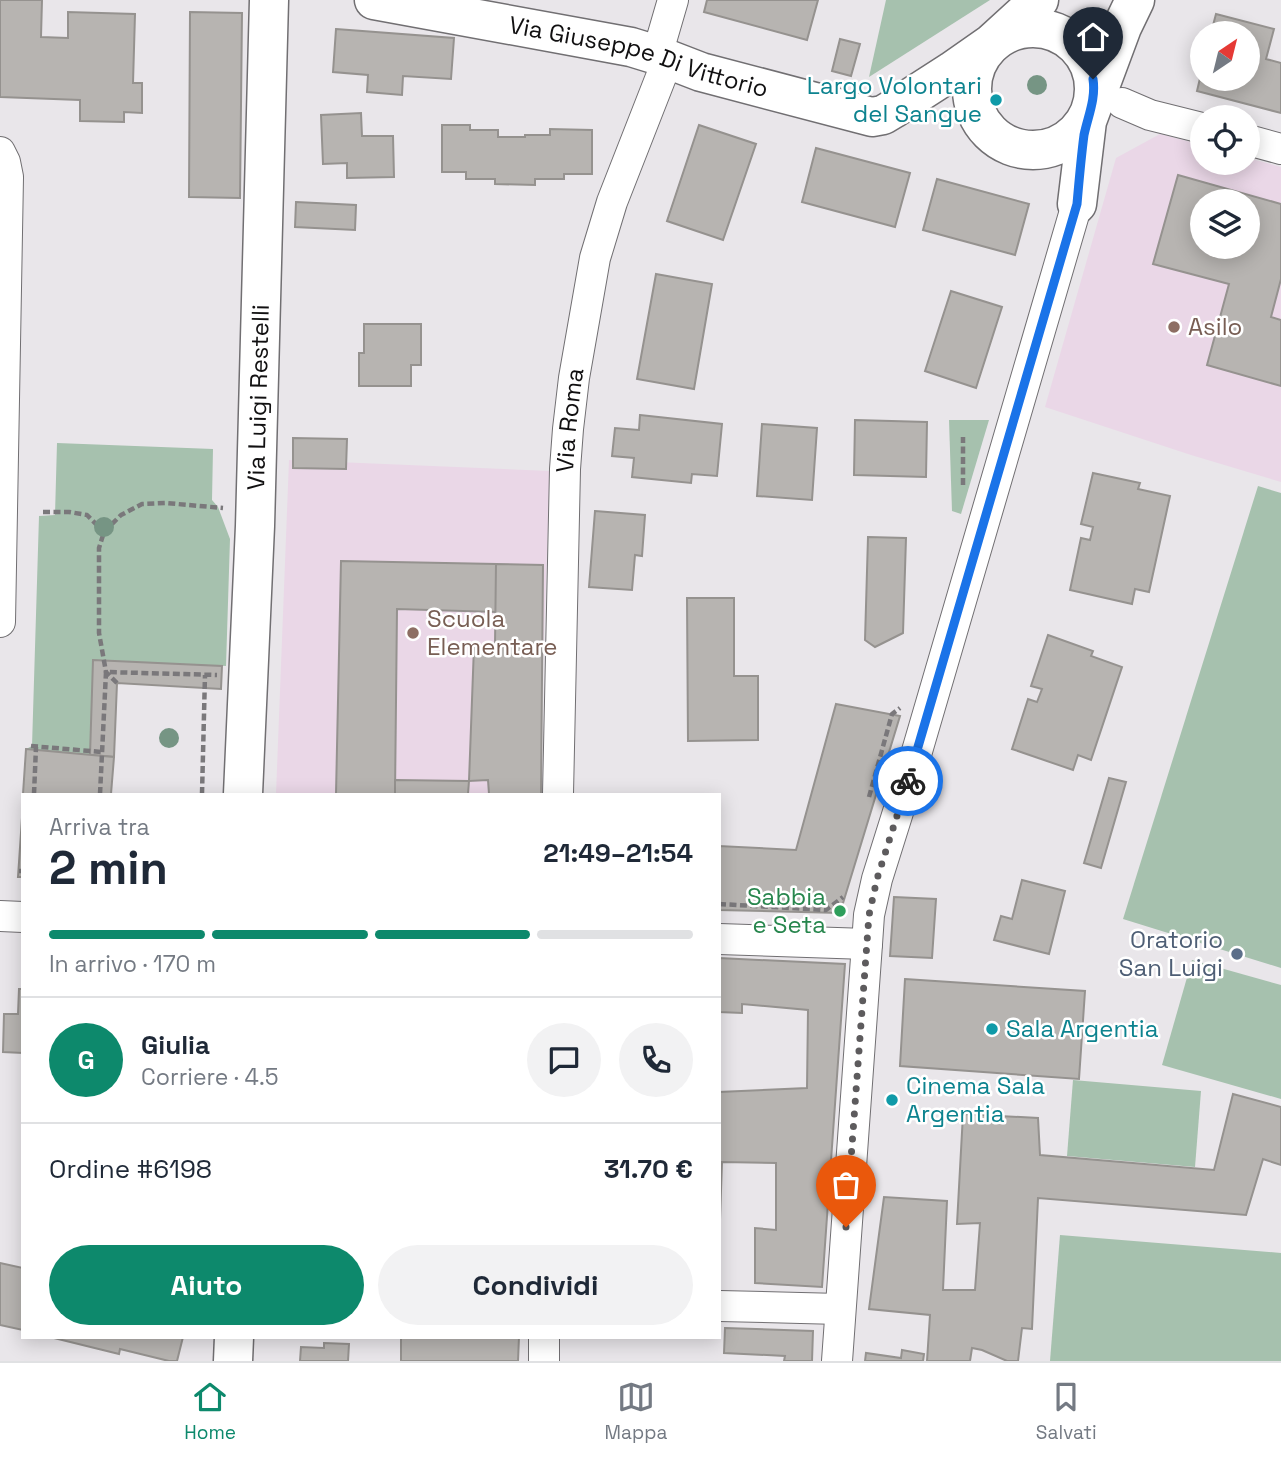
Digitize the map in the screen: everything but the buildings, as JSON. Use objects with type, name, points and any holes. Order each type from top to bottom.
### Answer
[{"type":"street","name":"Via Luigi Restelli","points":[[243,793],[255,526],[269,0]]},
{"type":"street","name":"Via Giuseppe Di Vittorio","points":[[374,0],[631,47],[701,72],[872,117],[883,115],[992,43]]},
{"type":"street","name":"Via Roma","points":[[558,793],[565,469],[574,379],[591,275],[605,221],[663,57],[673,0]]},
{"type":"street","points":[[1039,0],[984,51],[976,66],[972,93],[981,120],[999,140],[1011,146],[1043,149],[1065,141],[1106,106]]},
{"type":"street","points":[[836,1361],[869,915],[877,879],[1077,204],[1083,145],[1106,106],[1117,42],[1126,15],[1135,0]]},
{"type":"street","points":[[992,43],[1004,34],[1026,28],[1045,28],[1066,37],[1080,49],[1090,65],[1094,87],[1106,106],[1190,125]]},
{"type":"street","points":[[1260,143],[1281,149]]},
{"type":"street","points":[[0,152],[8,177],[0,622]]},
{"type":"street","points":[[0,916],[21,916]]},
{"type":"street","points":[[721,939],[867,944]]},
{"type":"street","points":[[721,1306],[841,1309]]},
{"type":"street","points":[[233,1361],[234,1339]]},
{"type":"street","points":[[544,1339],[544,1361]]},
{"type":"path","points":[[963,436],[963,492]]},
{"type":"path","points":[[100,793],[106,671],[99,633],[99,548],[104,532],[121,515],[142,504],[233,508]]},
{"type":"path","points":[[43,512],[87,515],[104,532]]},
{"type":"path","points":[[106,671],[117,683]]},
{"type":"path","points":[[106,671],[205,675],[202,793]]},
{"type":"path","points":[[867,806],[892,714]]},
{"type":"path","points":[[34,793],[33,746],[102,752]]},
{"type":"path","points":[[721,904],[825,910],[842,898],[846,885]]},
{"type":"shaded area","name":"Asilo","points":[[1160,134],[1190,142],[1190,175],[1260,175],[1260,161],[1281,167],[1281,482],[1045,407],[1116,158]]},
{"type":"shaded area","name":"Scuola Elementare","points":[[289,460],[550,471],[538,793],[276,793]]},
{"type":"green space","points":[[886,0],[990,0],[869,77]]},
{"type":"green space","points":[[949,420],[989,420],[961,514],[952,511]]},
{"type":"green space","points":[[57,443],[213,449],[212,500],[218,507],[230,539],[226,666],[94,660],[90,755],[26,749],[32,746],[39,516],[55,515]]},
{"type":"green space","points":[[1258,486],[1281,493],[1281,968],[1123,919]]},
{"type":"green space","points":[[1192,960],[1281,985],[1281,1099],[1162,1065]]},
{"type":"green space","points":[[1073,1080],[1201,1091],[1195,1167],[1067,1156]]},
{"type":"green space","points":[[1060,1235],[1281,1253],[1281,1361],[1050,1361]]},
{"type":"way so far","points":[[846,1227],[869,915],[877,879],[908,781]]},
{"type":"place","name":"Largo Volontari del Sangue","points":[[996,100]]},
{"type":"place","name":"Asilo","points":[[1174,327]]},
{"type":"place","name":"Scuola Elementare","points":[[413,633]]},
{"type":"place","name":"Sabbia e Seta","points":[[840,911]]},
{"type":"place","name":"Oratorio San Luigi","points":[[1237,954]]},
{"type":"place","name":"Sala Argentia","points":[[992,1029]]},
{"type":"place","name":"Cinema Sala Argentia","points":[[892,1100]]},
{"type":"route","points":[[908,781],[1077,204],[1083,145],[1094,99],[1093,79]]}]
